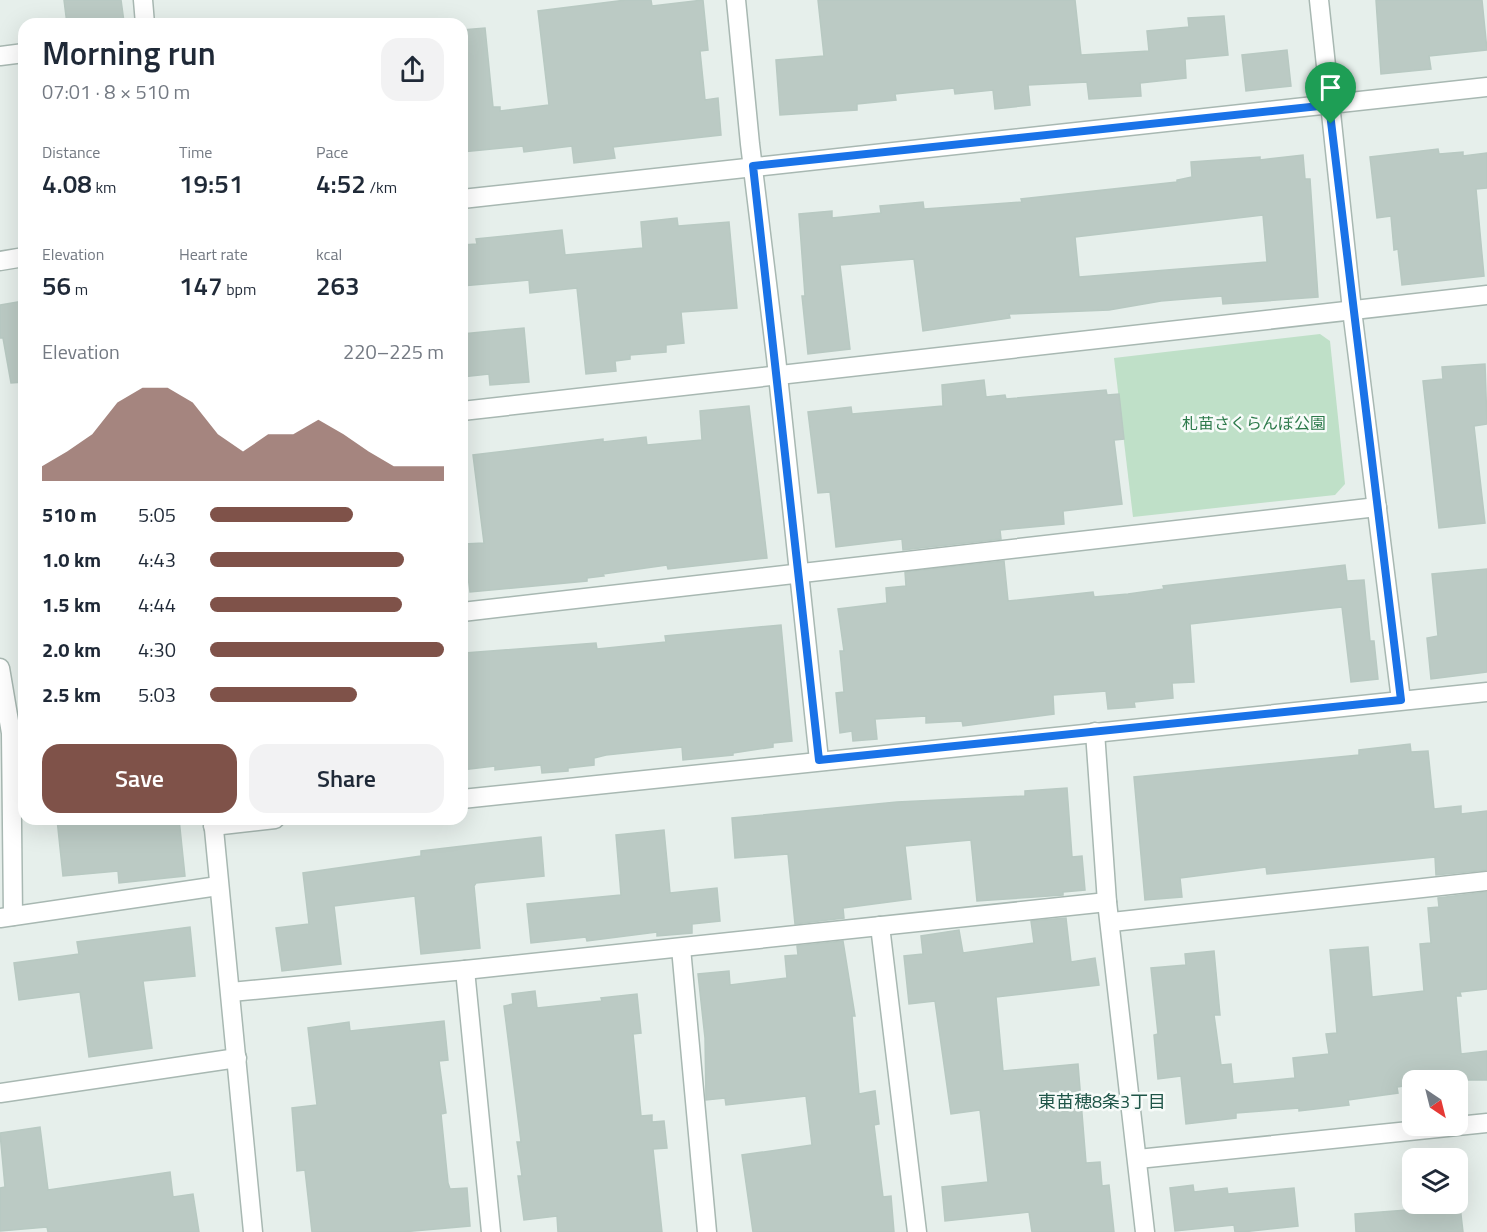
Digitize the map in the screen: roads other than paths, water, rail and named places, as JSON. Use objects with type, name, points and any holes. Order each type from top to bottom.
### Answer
[{"type":"street","points":[[143,0],[144,18]]},
{"type":"street","points":[[736,0],[819,760]]},
{"type":"street","points":[[1319,0],[1352,310],[1401,700]]},
{"type":"street","points":[[0,56],[18,54]]},
{"type":"street","points":[[468,198],[1487,87]]},
{"type":"street","points":[[0,261],[18,259]]},
{"type":"street","points":[[468,410],[1487,295]]},
{"type":"street","points":[[468,611],[1377,507]]},
{"type":"street","points":[[0,668],[5,734],[7,917],[218,886]]},
{"type":"street","points":[[468,798],[1487,692]]},
{"type":"street","points":[[1095,732],[1107,902],[1112,922],[1144,1232]]},
{"type":"street","points":[[213,825],[253,1232]]},
{"type":"street","points":[[1112,922],[1487,881]]},
{"type":"street","points":[[231,992],[681,948],[1107,902]]},
{"type":"street","points":[[880,926],[917,1232]]},
{"type":"street","points":[[681,948],[707,1232]]},
{"type":"street","points":[[465,970],[490,1232]]},
{"type":"street","points":[[0,1093],[237,1058]]},
{"type":"street","points":[[1138,1160],[1487,1123]]},
{"type":"district","name":"東苗穂8条3丁目","points":[[1102,1102]]},
{"type":"park label","name":"札苗さくらんぼ公園","points":[[1254,423]]}]
